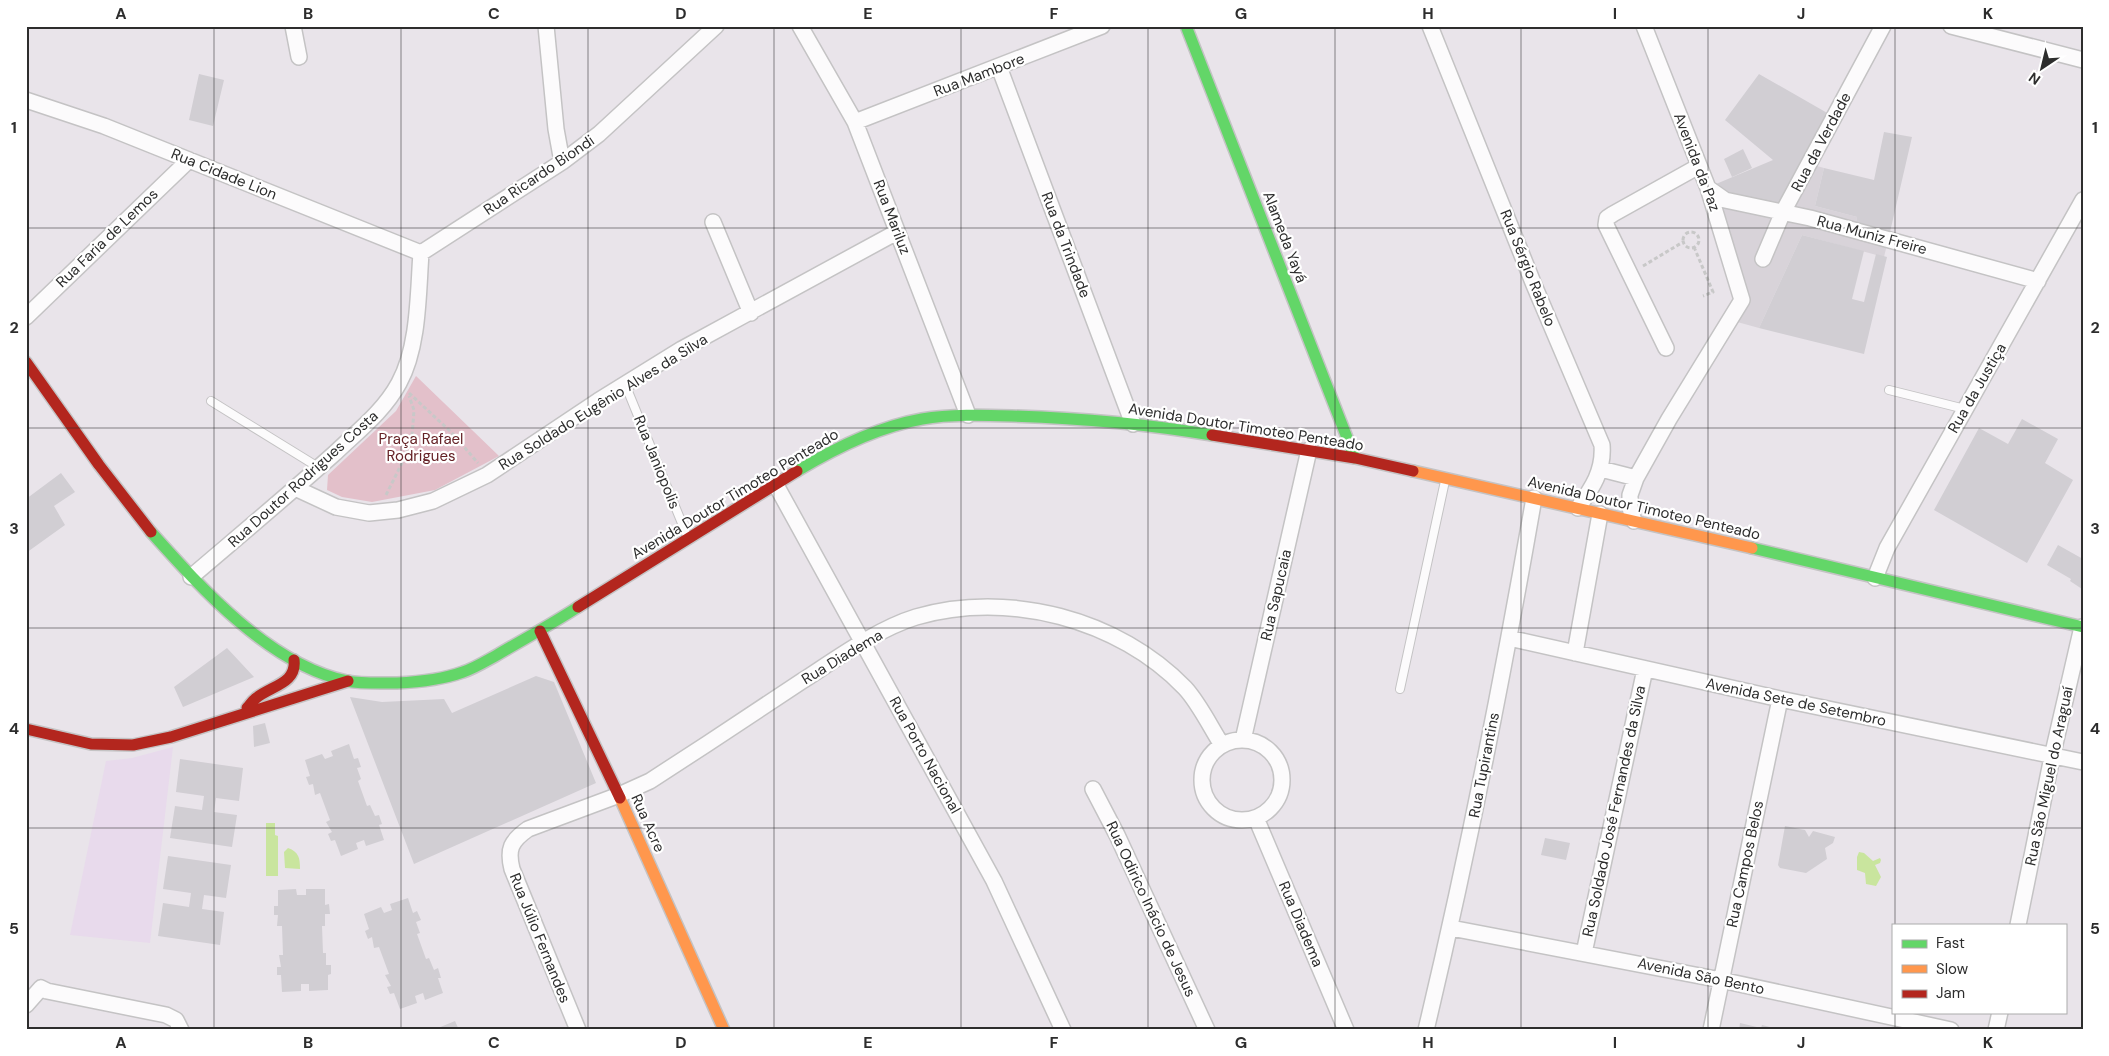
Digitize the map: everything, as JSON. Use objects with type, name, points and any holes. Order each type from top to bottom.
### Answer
[{"type":"main road","name":"Alameda Yayá","points":[[1186,26],[1355,458]]},
{"type":"main road","name":"Avenida Doutor Timoteo Penteado","points":[[26,362],[99,465],[146,526],[191,577],[250,630],[294,660],[310,669],[348,681],[430,682],[465,672],[540,631],[820,458],[873,432],[922,419],[968,415],[1133,424],[1355,458],[1634,521],[2082,627]]},
{"type":"main road","name":"Rua Acre","points":[[540,631],[620,796],[724,1030]]},
{"type":"main road","points":[[242,714],[255,699],[290,678],[295,669],[294,660]]},
{"type":"main road","points":[[26,729],[91,744],[133,745],[171,737],[348,681]]},
{"type":"street","points":[[293,26],[300,57]]},
{"type":"street","points":[[546,26],[556,129],[562,162]]},
{"type":"street","name":"Rua Ricardo Biondi","points":[[421,253],[562,162],[599,134],[716,26]]},
{"type":"street","name":"Rua Mariluz","points":[[800,26],[855,122],[968,415]]},
{"type":"street","name":"Rua Mambore","points":[[855,122],[1102,26]]},
{"type":"street","name":"Rua Sérgio Rabelo","points":[[1430,26],[1534,284],[1602,445],[1603,458],[1601,469],[1593,486],[1578,508]]},
{"type":"street","name":"Avenida da Paz","points":[[1636,478],[1669,419],[1742,300],[1708,188],[1644,26]]},
{"type":"street","name":"Rua da Verdade","points":[[1763,259],[1783,212],[1883,26]]},
{"type":"street","points":[[1951,26],[2083,60]]},
{"type":"street","name":"Rua da Trindade","points":[[999,67],[1133,424]]},
{"type":"street","name":"Rua Cidade Lion","points":[[26,100],[104,126],[421,253]]},
{"type":"street","name":"Rua Faria de Lemos","points":[[26,317],[189,160]]},
{"type":"street","points":[[1666,348],[1606,225],[1608,218],[1699,166]]},
{"type":"street","name":"Rua Muniz Freire","points":[[1708,188],[1725,200],[1783,212],[2038,281]]},
{"type":"street","name":"Rua da Justiça","points":[[1875,578],[1887,548],[2083,200]]},
{"type":"street","points":[[713,222],[751,313]]},
{"type":"street","name":"Rua Soldado Eugênio Alves da Silva","points":[[295,488],[336,507],[369,513],[398,510],[433,501],[487,475],[626,384],[682,350],[897,232]]},
{"type":"street","name":"Rua Doutor Rodrigues Costa","points":[[191,577],[295,488],[380,411],[400,383],[410,353],[418,304],[421,253]]},
{"type":"street","name":"Rua Sapucaia","points":[[1243,740],[1309,450]]},
{"type":"street","points":[[1601,469],[1636,478],[1630,495],[1630,508],[1634,521]]},
{"type":"street","name":"Rua Porto Nacional","points":[[776,485],[994,881],[1063,1030]]},
{"type":"street","name":"Rua Tupirantins","points":[[1426,1030],[1451,928],[1509,638],[1534,498]]},
{"type":"street","points":[[1575,653],[1600,514]]},
{"type":"street","name":"Rua Diadema","points":[[511,846],[517,836],[528,829],[620,796],[650,782],[863,641],[916,617],[955,609],[992,607],[1038,612],[1074,622],[1128,644],[1160,665],[1186,690],[1222,745]]},
{"type":"street","name":"Rua São Miguel do Araguaí","points":[[2018,924],[2052,757],[2082,627]]},
{"type":"street","name":"Avenida Sete de Setembro","points":[[1509,638],[1780,699],[2083,762]]},
{"type":"street","name":"Rua Soldado José Fernandes da Silva","points":[[1584,952],[1645,669]]},
{"type":"street","name":"Rua Campos Belos","points":[[1710,1030],[1780,699]]},
{"type":"street","points":[[1243,740],[1256,742],[1269,750],[1278,760],[1282,774],[1282,788],[1277,801],[1268,811],[1256,818],[1243,821],[1230,819],[1218,813],[1209,803],[1203,791],[1202,778],[1204,765],[1211,754],[1222,745],[1243,740]]},
{"type":"street","name":"Rua Odirico Inácio de Jesus","points":[[1093,789],[1117,835],[1207,1030]]},
{"type":"street","name":"Rua Diadema","points":[[1256,818],[1346,1030]]},
{"type":"street","name":"Rua Júlio Fernandes","points":[[511,846],[509,857],[512,869],[578,1030]]},
{"type":"street","name":"Avenida São Bento","points":[[1451,928],[1584,952],[1951,1030]]},
{"type":"street","points":[[26,1005],[41,988],[47,991],[166,1015],[178,1025]]},
{"type":"street","points":[[1996,1030],[2000,1014]]},
{"type":"lane","name":"Rua Janiopolis","points":[[626,384],[688,539]]},
{"type":"lane","points":[[1889,390],[1965,409]]},
{"type":"lane","points":[[211,401],[318,467]]},
{"type":"lane","points":[[1400,689],[1446,478]]},
{"type":"path","points":[[1689,232],[1694,233],[1699,239],[1698,244],[1689,248],[1683,242],[1684,235],[1689,232]]},
{"type":"path","points":[[1629,274],[1683,242]]},
{"type":"path","points":[[1694,247],[1712,292],[1703,296]]},
{"type":"path","points":[[385,500],[388,489],[405,456],[412,437],[414,410],[407,391],[451,432],[480,466]]},
{"type":"shaded area","points":[[1803,162],[1824,168],[1815,206],[1857,217],[1856,224],[1890,232],[1884,257],[1802,235],[1759,328],[1730,320],[1737,299],[1708,188],[1716,184],[1723,193]]},
{"type":"shaded area","points":[[173,747],[150,943],[70,935],[106,761],[132,758]]},
{"type":"shaded area","points":[[266,823],[275,823],[275,835],[278,836],[278,876],[266,876]]},
{"type":"shaded area","points":[[288,848],[295,851],[298,856],[300,869],[285,868],[284,852]]},
{"type":"shaded area","points":[[1859,852],[1864,853],[1873,861],[1880,858],[1881,860],[1880,863],[1875,865],[1881,877],[1876,886],[1866,884],[1865,873],[1857,870]]},
{"type":"green space","name":"Praça Rafael Rodrigues","points":[[416,376],[499,456],[435,490],[372,502],[342,497],[327,490],[328,475],[396,411]]},
{"type":"building","points":[[199,74],[224,80],[213,126],[189,120]]},
{"type":"building","points":[[1759,74],[1829,114],[1787,196],[1777,203],[1770,204],[1723,193],[1716,184],[1773,160],[1725,120]]},
{"type":"building","points":[[1884,132],[1912,137],[1890,232],[1856,223],[1857,217],[1815,206],[1824,168],[1874,180]]},
{"type":"building","points":[[1743,149],[1752,168],[1732,177],[1724,159]]},
{"type":"building","points":[[1802,235],[1864,251],[1852,299],[1864,302],[1876,254],[1887,257],[1864,354],[1759,328]]},
{"type":"building","points":[[2022,419],[2058,439],[2045,463],[2073,480],[2027,563],[1934,510],[1979,428],[2008,444]]},
{"type":"building","points":[[61,473],[75,492],[54,506],[65,525],[26,553],[26,499]]},
{"type":"building","points":[[2058,545],[2083,559],[2082,589],[2070,581],[2071,579],[2047,565]]},
{"type":"building","points":[[227,648],[254,677],[183,707],[174,687]]},
{"type":"building","points":[[536,676],[554,682],[596,783],[414,864],[350,697],[382,702],[444,699],[452,713]]},
{"type":"building","points":[[265,723],[270,743],[254,747],[253,726]]},
{"type":"building","points":[[349,744],[354,759],[358,758],[361,767],[357,768],[361,779],[358,781],[367,806],[370,805],[375,816],[379,815],[382,824],[379,825],[384,840],[366,846],[364,840],[356,843],[358,849],[341,856],[335,840],[331,841],[328,834],[332,832],[326,822],[330,820],[320,793],[315,795],[313,784],[309,785],[306,777],[310,776],[305,760],[322,754],[325,759],[333,756],[331,751]]},
{"type":"building","points":[[180,759],[243,768],[239,801],[216,798],[214,812],[237,815],[232,847],[170,838],[175,806],[202,810],[204,796],[176,792]]},
{"type":"building","points":[[1785,826],[1805,830],[1809,837],[1813,831],[1835,837],[1833,843],[1825,848],[1827,859],[1806,873],[1780,868],[1778,865]]},
{"type":"building","points":[[1545,838],[1570,843],[1566,860],[1541,855]]},
{"type":"building","points":[[168,856],[231,865],[226,898],[204,895],[202,909],[224,912],[220,945],[158,936],[163,903],[189,907],[191,893],[163,889]]},
{"type":"building","points":[[296,889],[297,895],[306,895],[306,889],[325,889],[325,905],[329,904],[330,914],[325,914],[325,926],[322,926],[323,953],[326,953],[326,965],[331,965],[331,974],[328,975],[328,990],[309,991],[309,984],[301,984],[301,991],[282,992],[281,975],[277,975],[277,967],[281,967],[279,955],[283,955],[282,926],[277,926],[278,915],[274,915],[274,906],[278,906],[278,890]]},
{"type":"building","points":[[408,898],[413,913],[417,911],[421,920],[416,922],[420,933],[417,934],[426,959],[429,958],[434,970],[438,968],[441,978],[438,978],[443,993],[425,1000],[423,993],[415,996],[417,1003],[400,1009],[394,993],[390,994],[387,987],[391,986],[385,975],[389,974],[379,947],[374,948],[372,937],[368,939],[365,931],[369,929],[364,914],[381,907],[384,913],[392,910],[390,904]]},
{"type":"building","points":[[455,1021],[459,1030],[438,1030],[438,1028]]},
{"type":"building","points":[[1740,1023],[1761,1028],[1762,1025],[1782,1030],[1739,1030]]},
{"type":"traffic: fast","points":[[1186,26],[1355,458]]},
{"type":"traffic: fast","points":[[797,471],[857,439],[889,427],[944,416],[967,415],[1087,420],[1212,435]]},
{"type":"traffic: fast","points":[[151,532],[215,600],[265,642],[291,659],[319,672],[347,681],[359,683],[406,683],[455,675],[485,662],[578,607]]},
{"type":"traffic: fast","points":[[1752,548],[2083,627]]},
{"type":"traffic: slow","points":[[1413,471],[1752,548]]},
{"type":"traffic: slow","points":[[620,798],[724,1030]]},
{"type":"traffic: jam","points":[[26,362],[99,465],[151,532]]},
{"type":"traffic: jam","points":[[1212,435],[1355,458],[1413,471]]},
{"type":"traffic: jam","points":[[578,607],[797,471]]},
{"type":"traffic: jam","points":[[540,631],[620,798]]},
{"type":"traffic: jam","points":[[247,708],[254,700],[287,679],[294,668],[294,660]]},
{"type":"traffic: jam","points":[[26,729],[91,744],[133,745],[171,737],[348,681]]}]
